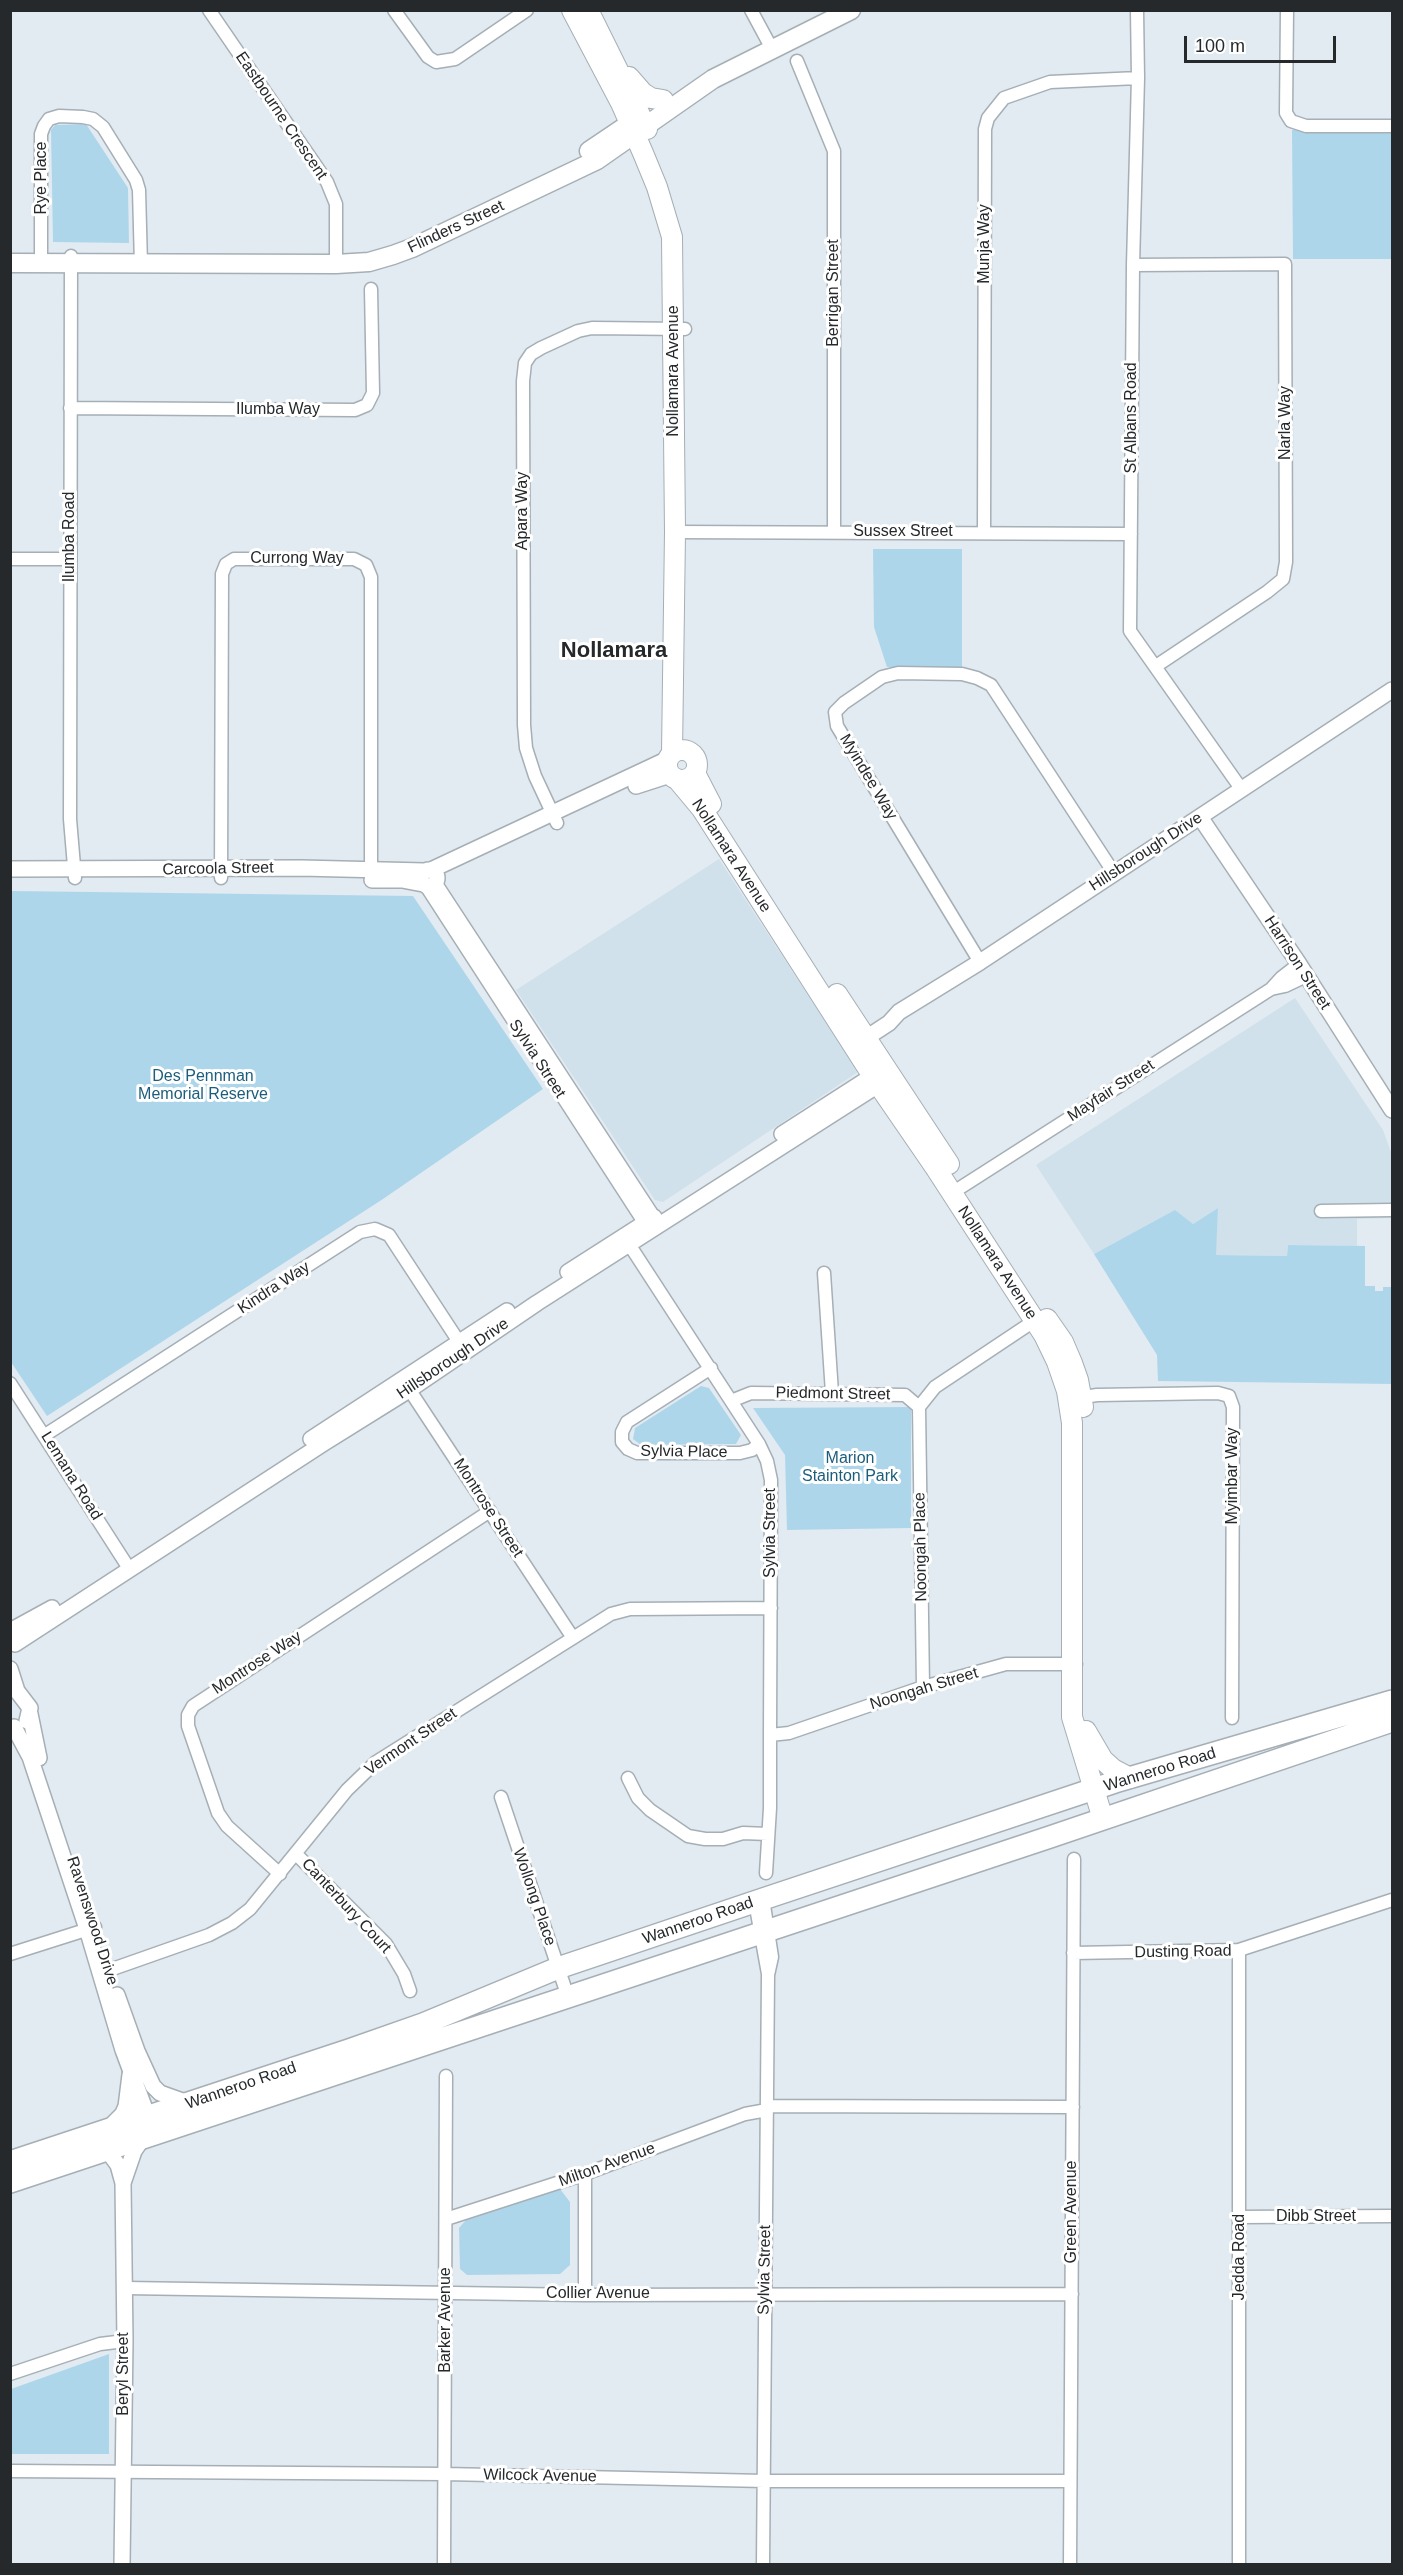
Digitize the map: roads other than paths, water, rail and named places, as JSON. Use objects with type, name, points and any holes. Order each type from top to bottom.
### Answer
[{"type":"highway","name":"Wanneroo Road","points":[[10,2162],[423,2024],[558,1968],[1098,1788],[1392,1701]]},
{"type":"highway","name":"Wanneroo Road","points":[[10,2182],[1107,1818],[1392,1721]]},
{"type":"highway","points":[[112,2129],[125,2116],[129,2108],[133,2075]]},
{"type":"main road","name":"Nollamara Avenue","points":[[572,10],[638,125]]},
{"type":"main road","name":"Nollamara Avenue","points":[[588,10],[612,57],[638,125],[672,237],[679,329],[678,765],[702,809],[738,855],[859,1037],[1039,1318],[1063,1342],[1075,1372],[1072,1423],[1076,1664],[1072,1717],[1082,1756],[1098,1788]]},
{"type":"main road","name":"Flinders Street","points":[[10,255],[41,259],[336,260],[376,251],[434,229],[577,159],[638,125],[823,10]]},
{"type":"main road","name":"Flinders Street","points":[[638,125],[663,100],[708,70],[851,10]]},
{"type":"main road","points":[[612,57],[643,93],[651,98],[663,100]]},
{"type":"main road","name":"Flinders Street","points":[[10,263],[41,259]]},
{"type":"main road","name":"Nollamara Avenue","points":[[1076,1664],[1086,1731],[1107,1818]]},
{"type":"main road","points":[[1086,1731],[1103,1760],[1113,1770],[1130,1778]]},
{"type":"main road","points":[[1061,1801],[1080,1781],[1082,1756]]},
{"type":"street","name":"Eastbourne Crescent","points":[[209,10],[327,182],[336,204],[336,260]]},
{"type":"street","points":[[394,10],[428,57],[436,62],[454,58],[527,10]]},
{"type":"street","points":[[751,10],[770,44]]},
{"type":"street","name":"St Albans Road","points":[[1137,10],[1130,631],[1242,790]]},
{"type":"street","points":[[1287,10],[1286,113],[1291,121],[1306,126],[1392,126]]},
{"type":"street","name":"Berrigan Street","points":[[797,61],[834,151],[834,532]]},
{"type":"street","name":"Munja Way","points":[[984,532],[985,129],[988,118],[1004,99],[1050,82],[1138,78]]},
{"type":"street","name":"Rye Place","points":[[41,259],[41,134],[49,120],[59,116],[83,117],[98,123],[132,171],[139,190],[141,260]]},
{"type":"street","name":"Ilumba Road","points":[[71,259],[71,874]]},
{"type":"street","name":"Narla Way","points":[[1133,265],[1284,264],[1286,562],[1283,579],[1156,666]]},
{"type":"street","name":"Ilumba Way","points":[[70,408],[354,410],[367,405],[373,393],[371,289]]},
{"type":"street","name":"Apara Way","points":[[555,819],[535,776],[526,748],[524,724],[523,381],[525,363],[531,354],[578,331],[606,327],[679,329]]},
{"type":"street","name":"Sussex Street","points":[[680,532],[1131,534]]},
{"type":"street","points":[[10,559],[70,559]]},
{"type":"street","name":"Currong Way","points":[[221,874],[222,574],[226,564],[234,559],[354,559],[366,565],[371,577],[371,875]]},
{"type":"street","name":"Myindee Way","points":[[980,962],[837,726],[835,712],[844,703],[882,677],[898,673],[962,674],[990,685],[1114,873]]},
{"type":"street","name":"Hillsborough Drive","points":[[859,1037],[886,1014],[899,1012],[980,962],[1392,690]]},
{"type":"street","name":"Carcoola Street","points":[[10,878],[71,874],[293,873],[429,879],[633,783],[678,765]]},
{"type":"street","name":"Harrison Street","points":[[1200,817],[1303,970],[1392,1110]]},
{"type":"street","name":"Carcoola Street","points":[[10,869],[71,874]]},
{"type":"street","name":"Sylvia Street","points":[[429,879],[652,1224]]},
{"type":"street","name":"Mayfair Street","points":[[958,1190],[1270,989],[1281,978],[1303,970]]},
{"type":"street","name":"Hillsborough Drive","points":[[12,1642],[324,1443],[462,1347],[537,1303],[626,1241],[883,1076]]},
{"type":"street","points":[[1321,1211],[1392,1210]]},
{"type":"street","name":"Kindra Way","points":[[45,1436],[360,1232],[375,1229],[388,1235],[462,1347]]},
{"type":"street","name":"Sylvia Street","points":[[626,1241],[711,1368],[759,1444],[767,1461],[771,1480],[771,1608],[766,1873]]},
{"type":"street","points":[[824,1273],[832,1393]]},
{"type":"street","points":[[919,1407],[935,1387],[1039,1318]]},
{"type":"street","name":"Sylvia Place","points":[[711,1368],[627,1422],[622,1432],[622,1442],[628,1449],[637,1453],[740,1453],[752,1450],[759,1444]]},
{"type":"street","name":"Lemana Road","points":[[10,1383],[128,1566]]},
{"type":"street","name":"Montrose Street","points":[[406,1384],[573,1638]]},
{"type":"street","name":"Piedmont Street","points":[[731,1401],[751,1393],[906,1395],[919,1407]]},
{"type":"street","name":"Myimbar Way","points":[[1075,1398],[1218,1393],[1229,1396],[1233,1407],[1233,1718]]},
{"type":"street","name":"Noongah Place","points":[[919,1407],[923,1687]]},
{"type":"street","name":"Montrose Way","points":[[280,1874],[227,1826],[218,1813],[188,1726],[188,1715],[193,1706],[490,1511]]},
{"type":"street","name":"Vermont Street","points":[[105,1972],[209,1935],[232,1923],[250,1909],[347,1790],[376,1762],[611,1614],[630,1609],[771,1608]]},
{"type":"street","name":"Noongah Street","points":[[770,1735],[789,1733],[923,1687],[1006,1664],[1076,1664]]},
{"type":"street","points":[[10,1669],[17,1699]]},
{"type":"street","name":"Ravenswood Drive","points":[[17,1699],[30,1708],[35,1746],[91,1928],[105,1972],[137,2051],[153,2086],[160,2093],[188,2103]]},
{"type":"street","points":[[12,1726],[25,1724],[30,1714]]},
{"type":"street","name":"Ravenswood Drive","points":[[12,1726],[30,1757],[91,1928]]},
{"type":"street","points":[[628,1778],[638,1797],[650,1810],[688,1836],[714,1839],[743,1833],[768,1834]]},
{"type":"street","name":"Wollong Place","points":[[501,1797],[567,1997]]},
{"type":"street","name":"Canterbury Court","points":[[296,1854],[386,1944],[404,1974],[410,1991]]},
{"type":"street","name":"Green Avenue","points":[[1070,2565],[1074,1859]]},
{"type":"street","name":"Dusting Road","points":[[1073,1953],[1239,1950],[1392,1900]]},
{"type":"street","name":"Sylvia Street","points":[[759,1901],[772,1958],[768,1975],[764,2293],[764,2565]]},
{"type":"street","points":[[10,1954],[91,1928]]},
{"type":"street","name":"Jedda Road","points":[[1239,1950],[1239,2565]]},
{"type":"street","name":"Ravenswood Drive","points":[[105,1972],[114,2020],[148,2117]]},
{"type":"street","name":"Barker Avenue","points":[[444,2565],[446,2076]]},
{"type":"street","name":"Milton Avenue","points":[[446,2219],[585,2174],[745,2114],[767,2108],[1073,2107]]},
{"type":"street","points":[[148,2117],[167,2121],[223,2112]]},
{"type":"street","name":"Beryl Street","points":[[123,2183],[134,2151],[143,2138]]},
{"type":"street","name":"Beryl Street","points":[[107,2150],[118,2165],[123,2183],[125,2341],[122,2565]]},
{"type":"street","points":[[585,2174],[585,2295]]},
{"type":"street","name":"Dibb Street","points":[[1240,2217],[1392,2216]]},
{"type":"street","name":"Collier Avenue","points":[[125,2288],[585,2295],[1072,2294]]},
{"type":"street","points":[[10,2374],[100,2344],[125,2341]]},
{"type":"street","name":"Wilcock Avenue","points":[[10,2471],[445,2474],[765,2481],[1070,2481]]},
{"type":"district","name":"Nollamara","points":[[614,651]]},
{"type":"park label","name":"Des Pennman Memorial Reserve","points":[[203,1086]]},
{"type":"park label","name":"Marion Stainton Park","points":[[850,1468]]}]
